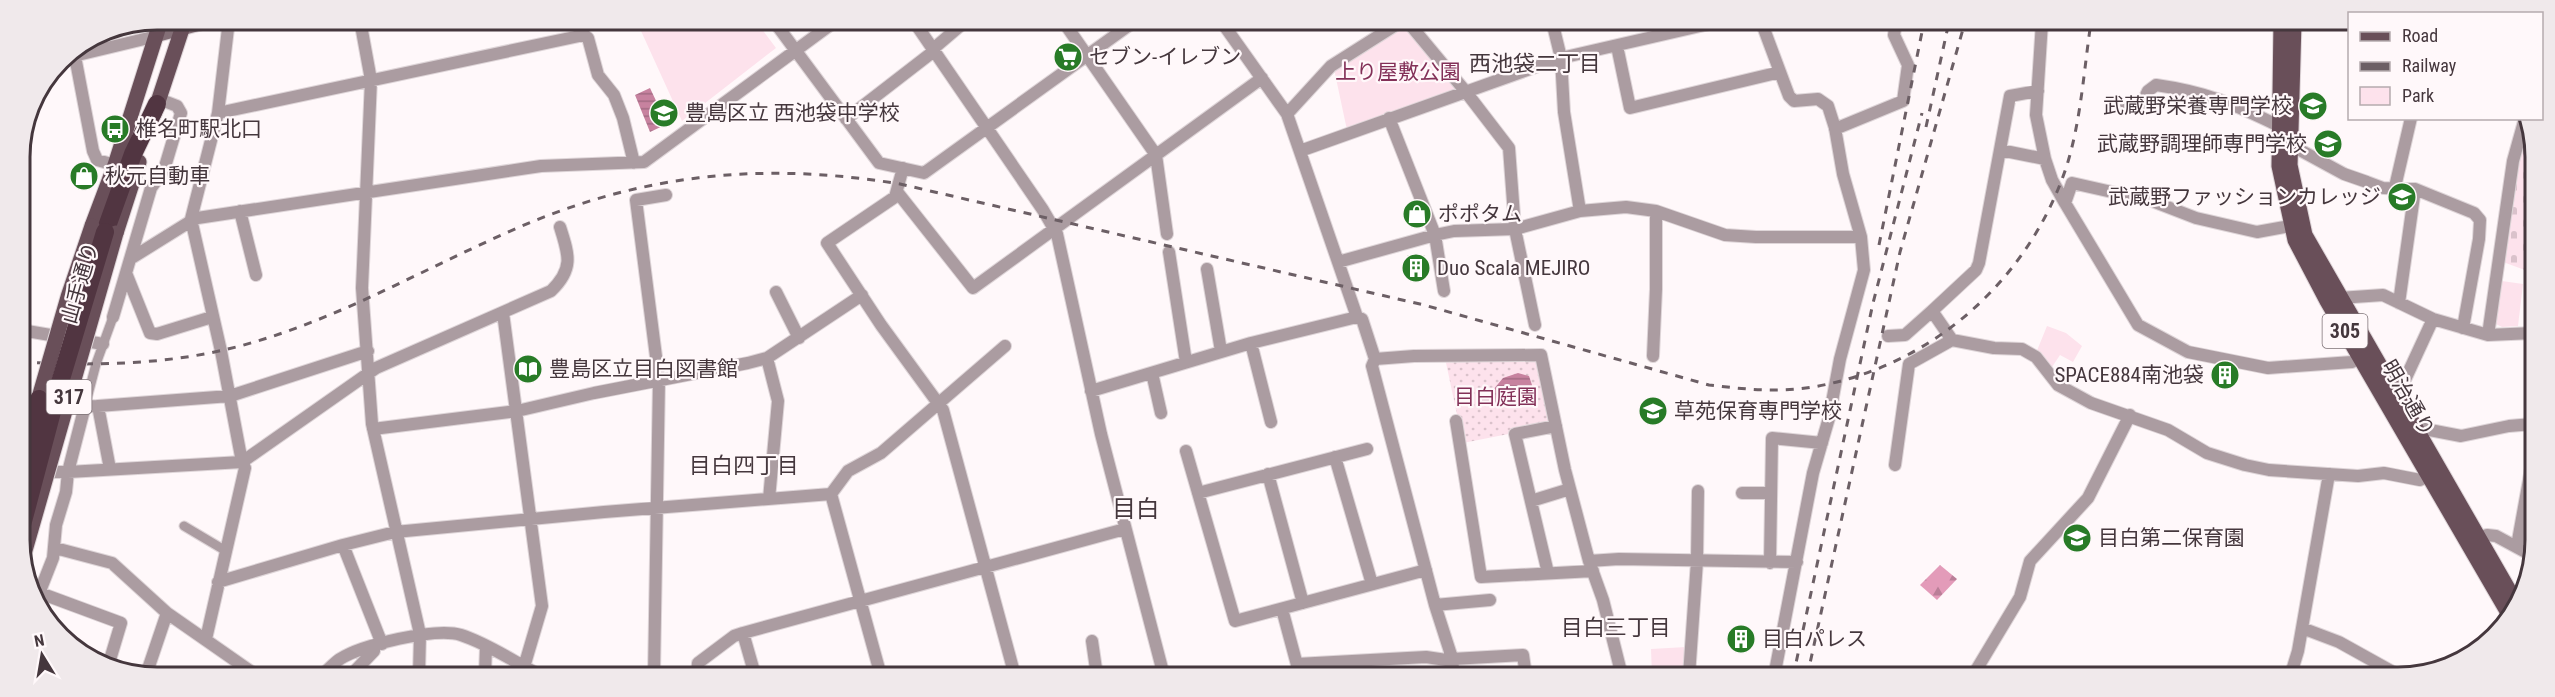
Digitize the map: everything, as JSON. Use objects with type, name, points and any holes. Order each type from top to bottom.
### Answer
[{"type":"highway","points":[[30,495],[104,231],[133,154],[158,101]]},
{"type":"main road","name":"山手通り","points":[[30,529],[104,231],[115,165],[158,30]]},
{"type":"main road","points":[[157,36],[170,30]]},
{"type":"main road","points":[[158,101],[182,30]]},
{"type":"main road","name":"明治通り","points":[[2281,30],[2279,166],[2290,226],[2306,264],[2365,355],[2397,396],[2473,540],[2505,607]]},
{"type":"main road","name":"明治通り","points":[[2294,30],[2290,148],[2292,182],[2305,235],[2429,475],[2512,595]]},
{"type":"main road","name":"山手通り","points":[[30,400],[68,297],[104,231]]},
{"type":"street","points":[[206,639],[245,468],[191,220],[218,113],[228,30]]},
{"type":"street","points":[[362,30],[372,80],[363,288],[373,429],[420,634],[419,667]]},
{"type":"street","points":[[583,30],[584,35],[588,38],[598,75],[614,95],[634,163]]},
{"type":"street","points":[[780,30],[879,163],[924,172],[1123,30]]},
{"type":"street","points":[[130,259],[191,220],[541,165],[644,162],[824,30]]},
{"type":"street","points":[[920,30],[1055,229],[1091,391],[1162,667]]},
{"type":"street","points":[[846,118],[934,50],[956,30]]},
{"type":"street","points":[[1069,30],[1156,155],[1167,234]]},
{"type":"street","points":[[1227,30],[1287,114],[1357,317],[1362,320],[1375,359],[1372,366],[1452,667]]},
{"type":"street","points":[[1287,114],[1331,66],[1390,30]]},
{"type":"street","points":[[1413,30],[1466,92],[1509,148],[1515,229],[1535,325]]},
{"type":"street","points":[[1554,30],[1561,58],[1564,112],[1580,211]]},
{"type":"street","points":[[1300,151],[1561,58],[1683,30]]},
{"type":"street","points":[[1764,30],[1789,96],[1794,101],[1818,99],[1828,105],[1843,174],[1861,237],[1863,270],[1814,473],[1776,667]]},
{"type":"street","points":[[1835,129],[1903,100],[1908,65],[1894,35],[1895,30]]},
{"type":"street","points":[[2042,30],[2036,115],[2045,159],[2052,180],[2138,325],[2188,352],[2268,368],[2352,362],[2365,355]]},
{"type":"street","points":[[218,113],[584,35]]},
{"type":"street","points":[[89,50],[157,36]]},
{"type":"street","points":[[1617,45],[1630,108],[1780,72]]},
{"type":"street","points":[[75,60],[93,151],[97,160],[115,165]]},
{"type":"street","points":[[898,193],[971,288],[1262,78]]},
{"type":"street","points":[[2126,104],[2142,104],[2148,91],[2156,85],[2189,89],[2235,104],[2279,126]]},
{"type":"street","points":[[1888,336],[1905,335],[1976,270],[2010,96],[2038,91]]},
{"type":"street","points":[[41,589],[55,548],[56,525],[66,492],[68,472],[103,344],[151,188],[164,170],[181,113],[171,102],[158,101]]},
{"type":"street","points":[[1389,118],[1435,235],[1444,291]]},
{"type":"street","points":[[2395,187],[2411,120]]},
{"type":"street","points":[[2488,335],[2513,161],[2522,129]]},
{"type":"street","points":[[2290,148],[2298,149],[2344,174],[2383,188],[2415,189],[2474,213],[2480,220],[2479,239],[2463,328]]},
{"type":"street","points":[[2000,150],[2045,159]]},
{"type":"street","points":[[903,168],[898,193],[827,243],[940,404],[1013,667]]},
{"type":"street","points":[[2065,203],[2072,183],[2152,201],[2196,218],[2247,230],[2268,232],[2290,226]]},
{"type":"street","points":[[2399,303],[2415,189]]},
{"type":"street","points":[[654,667],[659,380],[636,200],[666,195]]},
{"type":"street","points":[[1338,261],[1454,231],[1515,229],[1580,211],[1626,207],[1656,212],[1725,235],[1861,237]]},
{"type":"street","points":[[240,211],[256,275]]},
{"type":"street","points":[[1653,356],[1656,212]]},
{"type":"street","points":[[30,472],[242,462],[369,372],[551,291],[565,278],[567,263],[560,227]]},
{"type":"street","points":[[1169,252],[1186,362]]},
{"type":"street","points":[[1207,269],[1221,351]]},
{"type":"street","points":[[126,273],[150,333],[157,334],[213,317]]},
{"type":"street","points":[[776,292],[799,338]]},
{"type":"street","points":[[373,429],[517,411],[767,358],[862,295]]},
{"type":"street","points":[[2339,298],[2383,295],[2433,319],[2488,335],[2525,333]]},
{"type":"street","points":[[1932,311],[1952,340]]},
{"type":"street","points":[[331,667],[340,659],[377,645],[420,634],[459,634],[524,667],[542,606],[503,313]]},
{"type":"street","points":[[1091,391],[1221,351],[1357,317]]},
{"type":"street","points":[[2397,396],[2433,319]]},
{"type":"street","points":[[30,332],[103,344]]},
{"type":"street","points":[[1895,465],[1909,364],[1952,340],[1994,348],[2022,349],[2037,357],[2058,385],[2091,403],[2168,430],[2207,453],[2244,465],[2268,470],[2358,476],[2384,473],[2420,480],[2429,475]]},
{"type":"street","points":[[1251,343],[1271,422]]},
{"type":"street","points":[[218,582],[343,544],[395,532],[531,518],[831,494],[850,469],[881,453],[1005,346]]},
{"type":"street","points":[[30,400],[53,406],[98,406],[230,396],[368,351]]},
{"type":"street","points":[[1375,359],[1414,356],[1541,355],[1570,489],[1591,566],[1604,600],[1620,667]]},
{"type":"street","points":[[767,358],[778,401],[769,499]]},
{"type":"street","points":[[1152,373],[1161,413]]},
{"type":"street","points":[[98,406],[110,469]]},
{"type":"street","points":[[1978,667],[2020,597],[2030,561],[2088,498],[2130,415]]},
{"type":"street","points":[[1456,421],[1481,577],[1548,573],[1591,566],[1697,561],[1797,562]]},
{"type":"street","points":[[2414,427],[2461,436],[2525,425]]},
{"type":"street","points":[[1548,573],[1515,435],[1556,426]]},
{"type":"street","points":[[1770,563],[1772,438],[1822,443]]},
{"type":"street","points":[[1198,493],[1367,448]]},
{"type":"street","points":[[1186,451],[1235,621],[1426,570]]},
{"type":"street","points":[[1335,457],[1372,584]]},
{"type":"street","points":[[1269,474],[1304,603]]},
{"type":"street","points":[[2292,667],[2302,628],[2329,474]]},
{"type":"street","points":[[1531,501],[1570,489]]},
{"type":"street","points":[[1690,667],[1697,561],[1698,491]]},
{"type":"street","points":[[1742,493],[1770,494]]},
{"type":"street","points":[[831,494],[879,667]]},
{"type":"street","points":[[2517,546],[2525,502]]},
{"type":"street","points":[[184,526],[225,551]]},
{"type":"street","points":[[698,667],[698,663],[734,636],[742,633],[1125,529]]},
{"type":"street","points":[[2473,540],[2487,535],[2496,536],[2524,551]]},
{"type":"street","points":[[343,544],[377,645],[361,667]]},
{"type":"street","points":[[55,548],[112,563],[167,613],[245,667]]},
{"type":"street","points":[[44,596],[121,623],[111,658]]},
{"type":"street","points":[[1435,605],[1490,600]]},
{"type":"street","points":[[1282,609],[1297,667]]},
{"type":"street","points":[[149,667],[167,613]]},
{"type":"street","points":[[2302,628],[2340,642],[2384,667]]},
{"type":"street","points":[[742,633],[753,667]]},
{"type":"street","points":[[1092,641],[1096,667]]},
{"type":"street","points":[[485,667],[486,646]]},
{"type":"street","points":[[1328,667],[1426,657],[1452,660],[1523,655],[1525,667]]},
{"type":"green space","points":[[641,30],[762,30],[776,48],[682,121]]},
{"type":"green space","name":"上り屋敷公園","points":[[1396,30],[1411,30],[1460,89],[1347,130],[1334,69]]},
{"type":"green space","points":[[2524,144],[2525,270],[2503,262],[2518,163]]},
{"type":"green space","points":[[2502,281],[2523,284],[2518,326],[2502,327],[2496,324]]},
{"type":"green space","points":[[2047,326],[2066,333],[2082,346],[2073,362],[2060,355],[2050,370],[2036,353]]},
{"type":"green space","name":"目白庭園","points":[[1541,357],[1554,425],[1463,443],[1445,358]]},
{"type":"green space","points":[[1940,565],[1957,579],[1937,600],[1920,585]]},
{"type":"green space","points":[[1686,647],[1685,667],[1652,667],[1651,649]]},
{"type":"shaded area","points":[[650,88],[667,124],[650,132],[635,95]]},
{"type":"shaded area","points":[[1518,373],[1529,376],[1533,388],[1506,403],[1488,406],[1482,402],[1484,391],[1493,390],[1503,378]]},
{"type":"railway","points":[[1879,245],[1922,30]]},
{"type":"railway","points":[[1926,127],[1947,30]]},
{"type":"railway","points":[[1809,667],[1900,252],[1963,30]]},
{"type":"railway","points":[[30,362],[131,363],[186,357],[240,346],[275,336],[342,310],[506,233],[603,197],[699,178],[748,174],[798,174],[848,177],[900,184],[1424,305],[1709,385],[1774,390],[1813,387],[1857,376],[1898,360],[1936,338],[1971,311],[2002,280],[2028,245],[2050,206],[2067,165],[2079,112],[2090,30]]},
{"type":"railway","points":[[1795,667],[1873,303],[1922,113]]},
{"type":"place","name":"セブン-イレブン","points":[[1068,57]]},
{"type":"place","name":"武蔵野栄養専門学校","points":[[2313,106]]},
{"type":"place","name":"豊島区立 西池袋中学校","points":[[664,113]]},
{"type":"place","name":"椎名町駅北口","points":[[115,129]]},
{"type":"place","name":"武蔵野調理師専門学校","points":[[2328,144]]},
{"type":"place","name":"秋元自動車","points":[[84,176]]},
{"type":"place","name":"武蔵野ファッションカレッジ","points":[[2402,197]]},
{"type":"place","name":"ポポタム","points":[[1417,214]]},
{"type":"place","name":"Duo Scala MEJIRO","points":[[1416,268]]},
{"type":"place","name":"豊島区立目白図書館","points":[[528,369]]},
{"type":"place","name":"SPACE884南池袋","points":[[2225,375]]},
{"type":"place","name":"草苑保育専門学校","points":[[1653,411]]},
{"type":"place","name":"目白第二保育園","points":[[2077,538]]},
{"type":"place","name":"目白パレス","points":[[1741,639]]},
{"type":"district","name":"西池袋二丁目","points":[[1535,63]]},
{"type":"district","name":"目白四丁目","points":[[744,465]]},
{"type":"district","name":"目白","points":[[1136,509]]},
{"type":"district","name":"目白三丁目","points":[[1616,627]]}]
